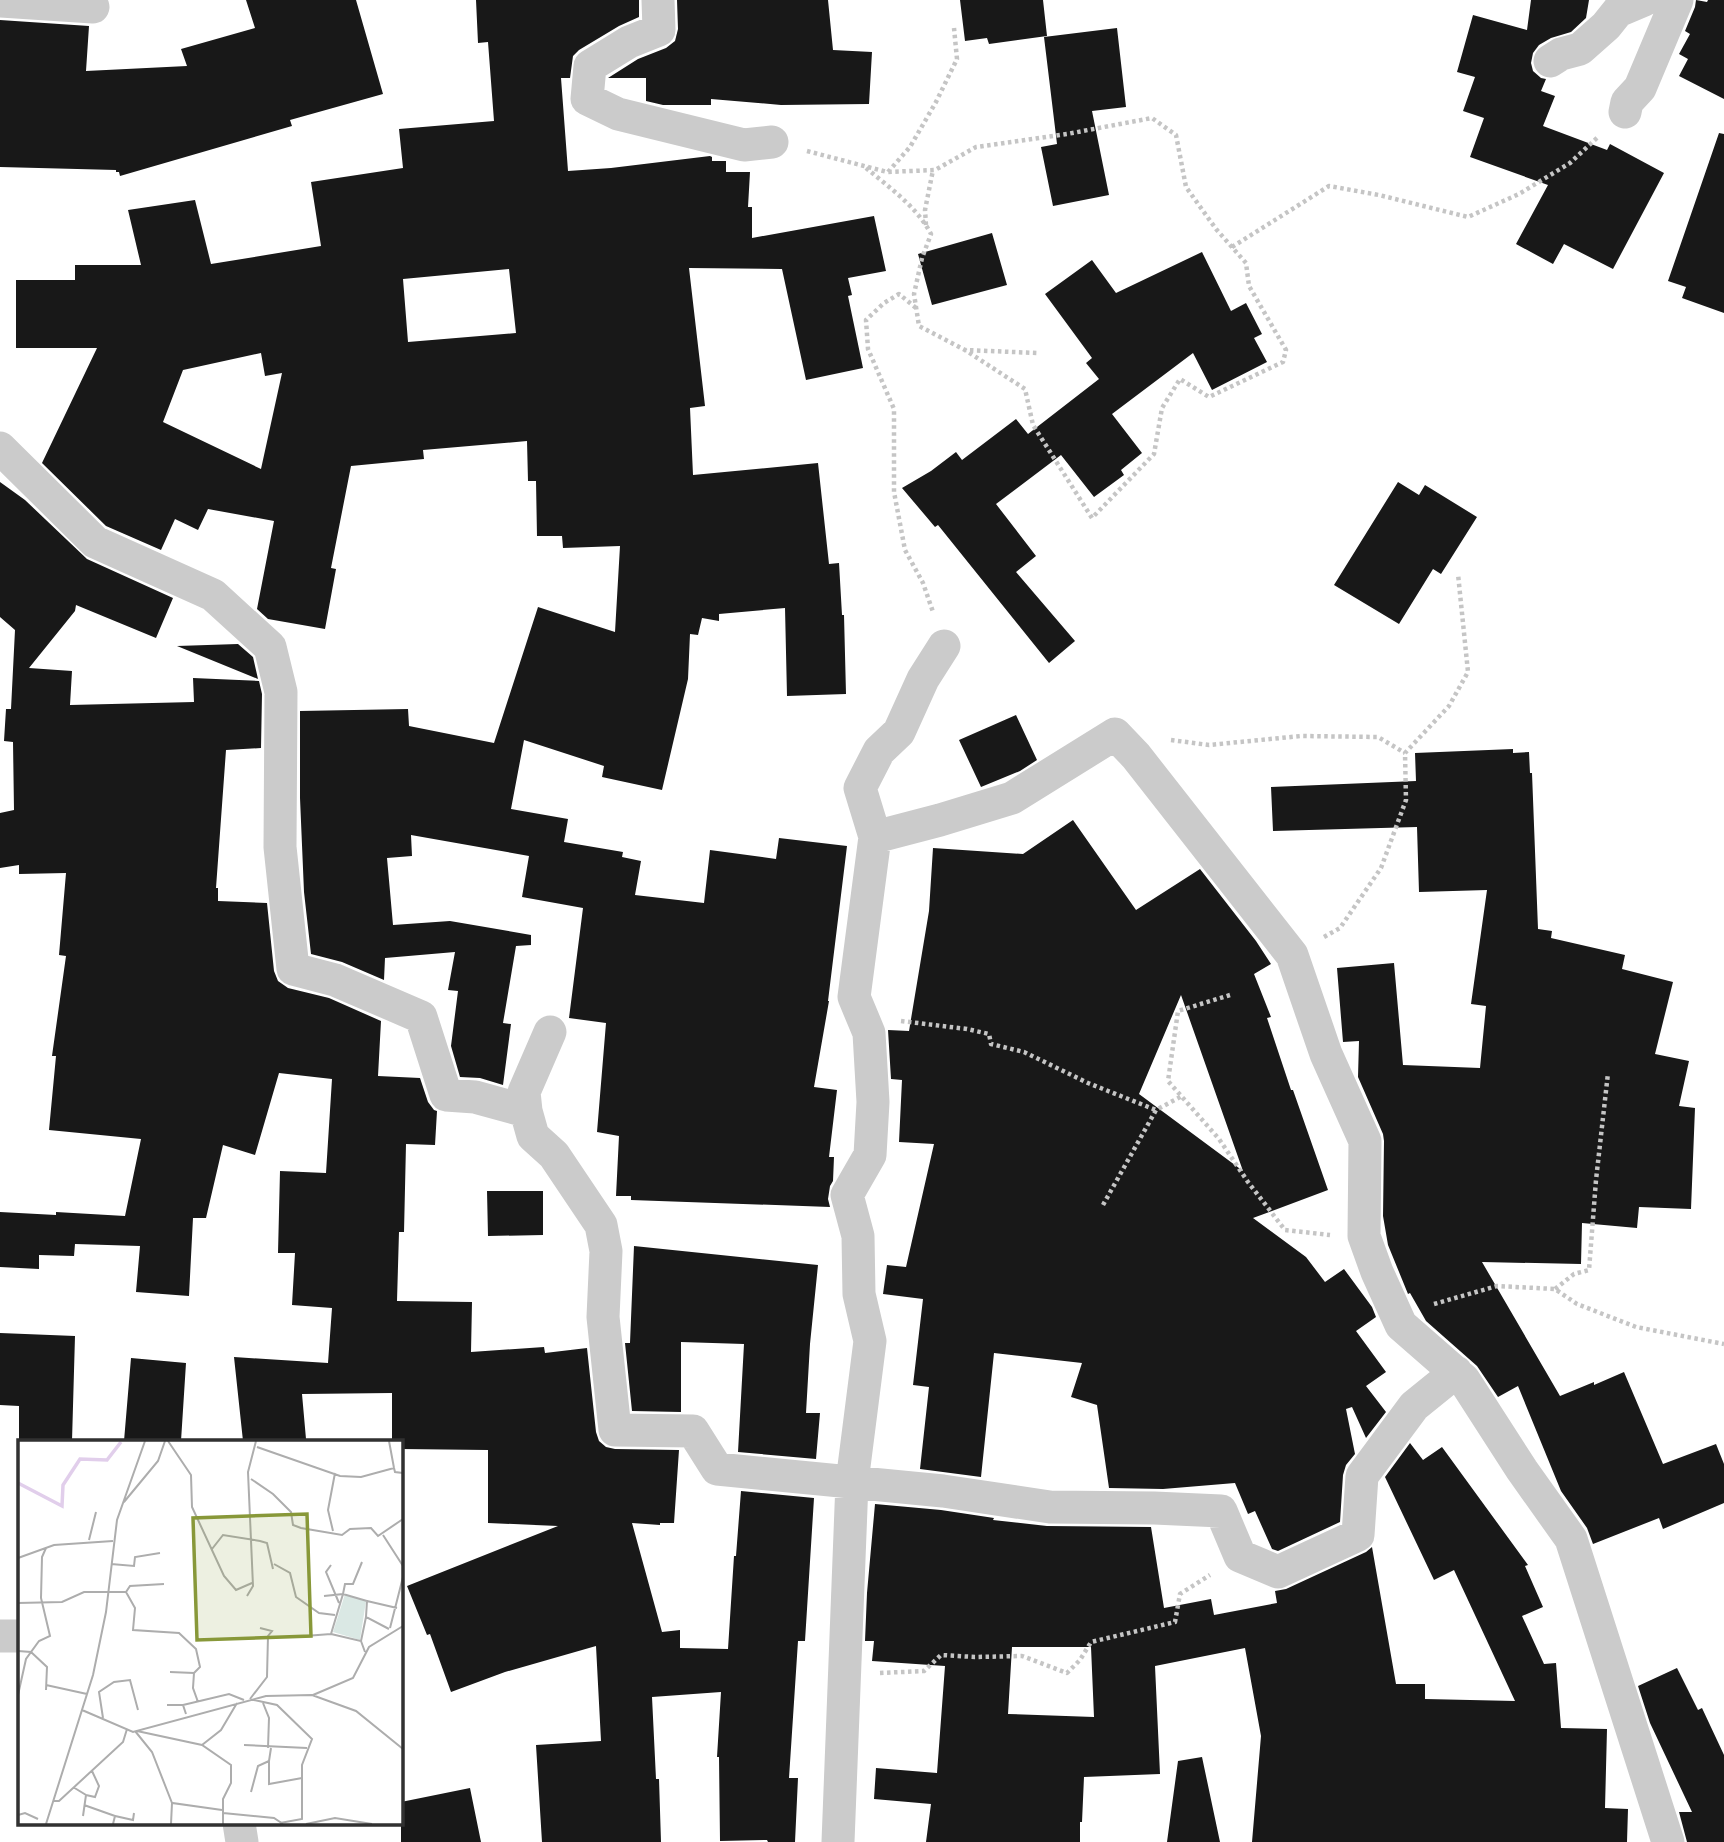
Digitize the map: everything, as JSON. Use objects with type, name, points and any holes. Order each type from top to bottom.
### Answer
[{"type":"street","points":[[658,0],[659,30],[629,42],[590,66],[587,99],[618,114],[744,145],[772,142]]},
{"type":"street","points":[[1550,61],[1561,54],[1580,49],[1606,26],[1618,11],[1644,0]]},
{"type":"street","points":[[1625,112],[1627,102],[1640,88],[1677,0]]},
{"type":"street","points":[[0,1],[93,7]]},
{"type":"street","points":[[0,449],[95,542],[212,595],[270,648],[281,692],[280,847],[293,969],[335,981],[421,1017],[446,1095],[475,1097],[526,1111]]},
{"type":"street","points":[[838,1842],[852,1482],[870,1342],[859,1294],[858,1236],[847,1195],[870,1155],[873,1102],[869,1033],[853,997],[874,837],[860,788],[880,751],[899,732],[923,679],[944,646]]},
{"type":"street","points":[[874,837],[1012,798],[1115,734],[1136,756],[1292,955],[1326,1054],[1365,1141],[1364,1236],[1377,1272],[1401,1325],[1464,1380],[1522,1470],[1571,1539],[1668,1842]]},
{"type":"street","points":[[550,1032],[524,1092],[526,1111],[533,1136],[554,1155],[601,1225],[606,1251],[603,1317],[615,1430],[694,1431],[717,1469],[943,1491],[1050,1507],[1221,1511],[1240,1556],[1279,1572],[1358,1535],[1362,1476],[1414,1406],[1456,1372]]},
{"type":"street","points":[[0,1636],[18,1636]]},
{"type":"path","points":[[887,172],[910,147],[957,59],[954,28]]},
{"type":"path","points":[[1232,247],[1329,186],[1468,217],[1519,194],[1570,163],[1625,112]]},
{"type":"path","points":[[772,142],[887,172],[935,170],[976,147],[1152,118],[1176,135],[1186,187],[1216,229],[1246,263],[1249,286],[1286,350],[1283,362],[1209,397],[1180,379],[1162,408],[1154,454],[1093,518],[1032,425],[1025,389],[965,350],[919,326],[914,293],[931,234],[901,198],[866,167]]},
{"type":"path","points":[[926,226],[925,210],[933,170]]},
{"type":"path","points":[[916,308],[899,294],[884,303],[866,320],[867,340],[872,360],[894,409],[894,492],[905,550],[923,583],[944,646]]},
{"type":"path","points":[[965,350],[1037,352]]},
{"type":"path","points":[[1292,955],[1340,928],[1381,868],[1406,800],[1405,753],[1449,706],[1468,672],[1458,574]]},
{"type":"path","points":[[1136,756],[1154,738],[1209,745],[1301,736],[1378,737],[1405,753]]},
{"type":"path","points":[[1230,995],[1178,1011],[1168,1081],[1219,1139],[1285,1230],[1347,1237],[1364,1236]]},
{"type":"path","points":[[866,1027],[902,1021],[989,1034],[991,1044],[1024,1052],[1088,1083],[1156,1110]]},
{"type":"path","points":[[1555,1289],[1574,1274],[1588,1270],[1595,1180],[1608,1073]]},
{"type":"path","points":[[1102,1205],[1156,1110],[1182,1096]]},
{"type":"path","points":[[1395,1312],[1448,1301],[1497,1286],[1555,1289],[1577,1304],[1636,1327],[1724,1344]]},
{"type":"path","points":[[845,1674],[924,1671],[941,1655],[1022,1656],[1067,1673],[1080,1660],[1091,1642],[1175,1622],[1180,1594],[1240,1556]]},
{"type":"building","points":[[246,0],[356,0],[383,94],[290,120],[292,126],[120,176],[116,170],[0,167],[0,20],[89,26],[86,71],[187,66],[181,49],[255,28]]},
{"type":"building","points":[[476,0],[639,0],[639,17],[579,50],[573,56],[570,78],[561,78],[568,171],[710,156],[712,161],[726,161],[726,172],[750,172],[748,207],[752,207],[752,238],[874,216],[886,271],[848,278],[852,295],[848,296],[863,368],[806,380],[782,269],[689,268],[705,406],[690,408],[693,475],[818,463],[829,564],[839,563],[844,615],[846,694],[787,696],[785,608],[719,614],[719,621],[702,618],[698,635],[690,634],[688,679],[662,790],[602,777],[604,766],[524,740],[511,809],[568,819],[564,842],[623,852],[622,857],[641,861],[635,895],[704,903],[710,850],[776,859],[779,838],[847,846],[829,1001],[814,1087],[837,1090],[829,1157],[834,1157],[833,1181],[828,1199],[830,1207],[631,1200],[631,1196],[616,1196],[619,1136],[597,1132],[606,1023],[569,1018],[583,908],[522,897],[529,856],[411,835],[412,856],[387,858],[393,925],[450,921],[531,935],[531,945],[516,946],[503,1023],[511,1024],[503,1085],[480,1078],[460,1077],[451,1046],[458,991],[448,990],[455,952],[385,958],[384,980],[342,962],[311,954],[304,892],[300,711],[408,709],[409,726],[494,743],[538,607],[615,632],[620,546],[563,548],[562,536],[537,536],[536,481],[528,481],[527,441],[423,450],[424,459],[351,466],[331,568],[336,569],[325,629],[268,619],[257,609],[274,521],[208,509],[198,530],[175,519],[161,550],[106,526],[42,463],[97,348],[16,348],[16,280],[75,280],[75,265],[141,265],[128,210],[195,200],[211,264],[321,246],[311,182],[403,168],[399,129],[494,121],[488,42],[478,43]],"holes":[[[509,269],[516,333],[408,342],[403,279]],[[261,353],[265,376],[282,373],[261,469],[163,422],[183,370]]]},
{"type":"building","points":[[677,0],[828,0],[833,50],[872,52],[869,104],[781,105],[711,99],[711,105],[663,105],[646,101],[646,78],[608,78],[638,59],[666,48],[675,41],[678,29]]},
{"type":"building","points":[[960,0],[1043,0],[1047,36],[989,44],[987,38],[965,41]]},
{"type":"building","points":[[1531,0],[1589,0],[1586,18],[1571,32],[1551,38],[1539,45],[1533,53],[1533,71],[1546,79],[1541,91],[1555,96],[1543,126],[1607,150],[1610,144],[1664,173],[1613,269],[1564,244],[1553,264],[1516,244],[1548,185],[1470,157],[1484,118],[1463,111],[1475,77],[1457,72],[1473,15],[1527,30]]},
{"type":"building","points":[[1696,0],[1724,0],[1724,99],[1679,76],[1688,59],[1679,54],[1690,34],[1685,31]]},
{"type":"building","points":[[1117,28],[1126,107],[1092,111],[1109,195],[1053,206],[1041,147],[1057,144],[1044,37]]},
{"type":"building","points":[[1719,133],[1724,134],[1724,313],[1682,298],[1686,287],[1668,281]]},
{"type":"building","points":[[992,233],[1007,285],[932,305],[918,254]]},
{"type":"building","points":[[1202,252],[1231,311],[1246,303],[1262,334],[1254,338],[1267,362],[1212,390],[1193,353],[1112,414],[1142,453],[1121,470],[1124,475],[1094,497],[1061,455],[996,504],[1036,556],[1016,572],[1075,641],[1049,663],[938,525],[935,527],[902,488],[956,452],[962,460],[1016,419],[1028,434],[1099,379],[1086,363],[1092,358],[1045,294],[1092,260],[1116,293]]},
{"type":"building","points":[[0,482],[25,500],[87,559],[173,598],[156,638],[76,605],[75,611],[29,668],[72,671],[70,705],[194,702],[193,678],[259,681],[262,694],[261,748],[226,750],[216,888],[218,901],[267,903],[274,971],[278,981],[288,988],[329,998],[381,1021],[378,1076],[420,1078],[428,1102],[437,1111],[435,1145],[406,1144],[404,1232],[399,1232],[397,1301],[472,1302],[471,1352],[544,1347],[545,1353],[587,1348],[599,1441],[606,1447],[615,1449],[679,1450],[674,1523],[632,1523],[662,1632],[680,1630],[680,1648],[728,1649],[741,1491],[814,1498],[805,1641],[798,1641],[789,1778],[798,1778],[795,1842],[720,1841],[717,1757],[721,1692],[652,1697],[661,1842],[542,1842],[536,1745],[601,1741],[596,1646],[505,1672],[451,1692],[430,1634],[427,1635],[407,1586],[558,1526],[488,1523],[488,1450],[402,1449],[402,1440],[392,1440],[392,1393],[302,1394],[306,1439],[243,1440],[234,1357],[328,1363],[332,1308],[292,1305],[295,1253],[278,1253],[280,1171],[326,1173],[332,1079],[279,1073],[255,1155],[223,1145],[206,1218],[193,1218],[189,1296],[136,1292],[140,1246],[75,1244],[74,1256],[39,1255],[39,1269],[0,1267],[0,1212],[125,1216],[141,1139],[49,1130],[56,1056],[52,1056],[66,956],[59,955],[66,873],[19,874],[19,865],[0,868],[0,813],[14,810],[13,742],[4,741],[6,709],[11,709],[15,630],[0,617]]},
{"type":"building","points":[[1398,482],[1419,495],[1425,485],[1477,517],[1441,574],[1433,569],[1399,624],[1334,585]]},
{"type":"building","points":[[238,644],[253,657],[258,679],[177,646]]},
{"type":"building","points":[[1016,715],[1037,760],[1020,771],[981,787],[959,740]]},
{"type":"building","points":[[1513,749],[1513,753],[1529,752],[1532,773],[1538,929],[1552,931],[1551,938],[1625,955],[1622,969],[1673,982],[1655,1054],[1689,1061],[1679,1106],[1695,1108],[1691,1209],[1639,1207],[1637,1228],[1582,1223],[1581,1264],[1482,1262],[1560,1396],[1624,1372],[1663,1464],[1716,1444],[1724,1464],[1724,1503],[1663,1529],[1659,1518],[1593,1544],[1587,1528],[1561,1491],[1518,1386],[1498,1397],[1477,1366],[1426,1321],[1410,1293],[1408,1294],[1388,1245],[1383,1216],[1383,1134],[1358,1077],[1359,1041],[1343,1042],[1337,968],[1394,963],[1403,1065],[1480,1068],[1486,1006],[1471,1004],[1487,890],[1419,892],[1417,827],[1273,831],[1271,787],[1416,781],[1415,753]]},
{"type":"building","points":[[1073,820],[1136,910],[1200,869],[1271,964],[1254,974],[1271,1017],[1267,1018],[1291,1090],[1328,1190],[1253,1218],[1306,1257],[1325,1282],[1344,1269],[1372,1307],[1376,1317],[1356,1331],[1386,1372],[1366,1386],[1386,1412],[1366,1438],[1352,1407],[1346,1409],[1355,1454],[1346,1465],[1343,1475],[1340,1522],[1278,1551],[1272,1549],[1255,1511],[1248,1514],[1235,1483],[1163,1489],[1109,1488],[1097,1405],[1071,1397],[1082,1363],[994,1353],[981,1477],[920,1469],[929,1387],[913,1385],[923,1299],[883,1294],[887,1265],[906,1267],[934,1144],[899,1142],[902,1080],[891,1079],[888,1030],[909,1031],[929,911],[933,848],[1023,854]],"holes":[[[1181,995],[1243,1171],[1139,1094]]]},
{"type":"building","points":[[487,1191],[543,1191],[543,1235],[488,1236]]},
{"type":"building","points":[[634,1246],[818,1265],[806,1413],[820,1413],[816,1459],[738,1452],[744,1344],[681,1342],[681,1412],[632,1411],[625,1343],[630,1343]]},
{"type":"building","points":[[0,1333],[75,1336],[72,1440],[19,1440],[19,1406],[0,1405]]},
{"type":"building","points":[[131,1358],[186,1363],[181,1440],[124,1440]]},
{"type":"building","points":[[1410,1443],[1423,1460],[1442,1447],[1528,1565],[1525,1566],[1543,1607],[1522,1616],[1544,1664],[1556,1663],[1561,1728],[1607,1729],[1605,1808],[1628,1809],[1627,1842],[1252,1842],[1261,1736],[1245,1648],[1155,1666],[1160,1774],[1084,1777],[1080,1842],[926,1842],[931,1804],[874,1799],[876,1768],[937,1773],[945,1666],[872,1661],[874,1641],[865,1641],[875,1504],[941,1510],[994,1518],[993,1520],[1047,1526],[1151,1527],[1164,1608],[1211,1599],[1214,1615],[1277,1603],[1275,1591],[1286,1589],[1372,1547],[1396,1684],[1425,1684],[1425,1699],[1515,1701],[1454,1570],[1434,1580],[1385,1477]],"holes":[[[1012,1647],[1091,1647],[1094,1717],[1008,1714]]]},
{"type":"building","points":[[1677,1668],[1698,1710],[1702,1708],[1724,1755],[1724,1842],[1687,1842],[1679,1812],[1692,1812],[1650,1723],[1638,1686]]},
{"type":"building","points":[[1202,1757],[1220,1842],[1167,1842],[1178,1761]]},
{"type":"building","points":[[470,1788],[481,1842],[401,1842],[402,1802]]}]
